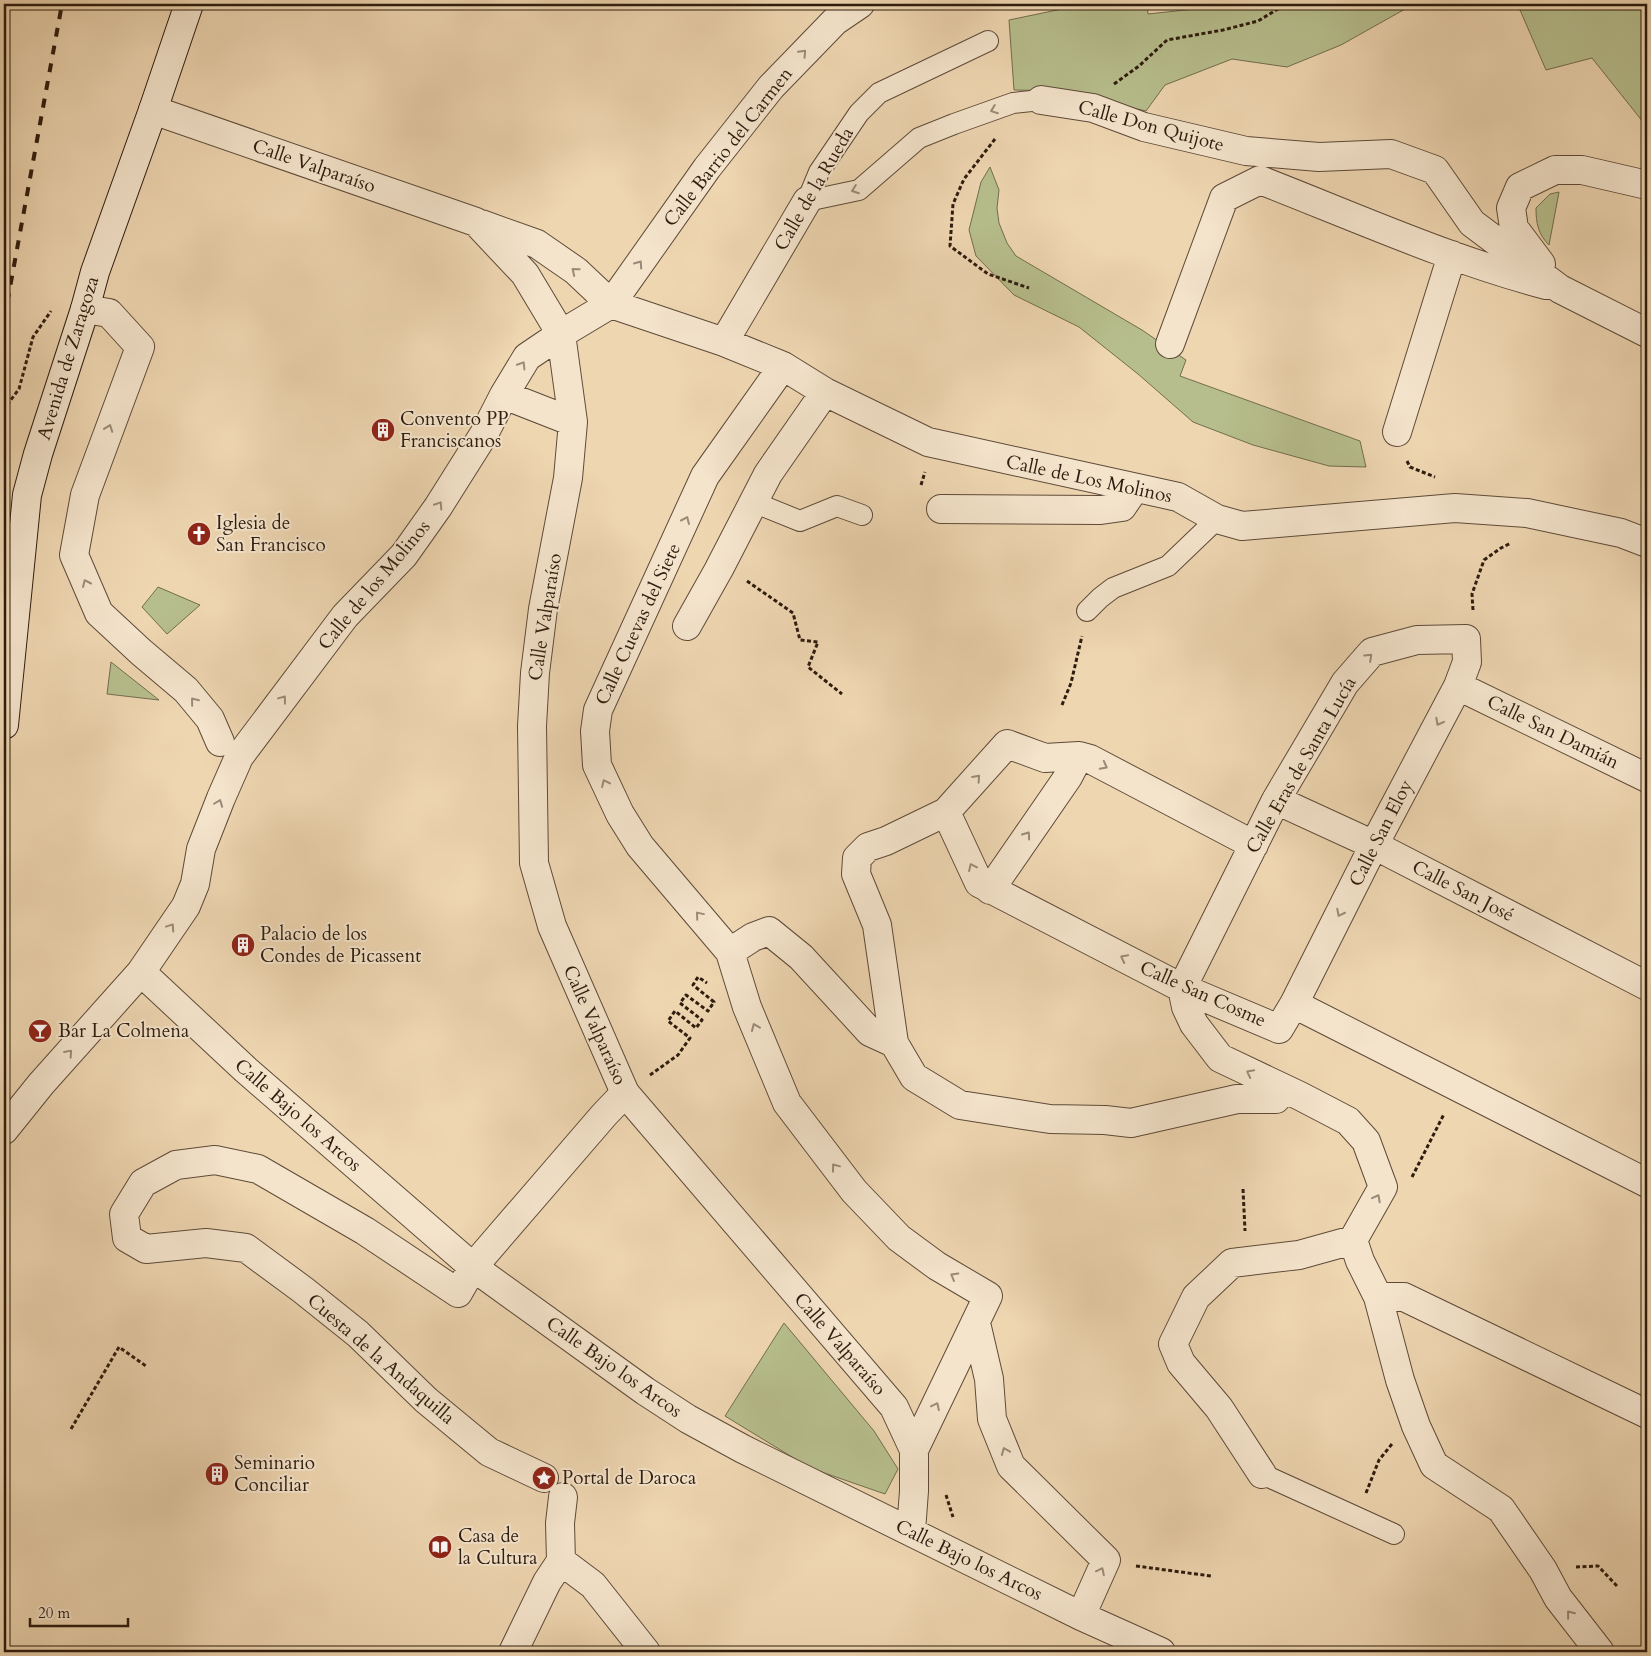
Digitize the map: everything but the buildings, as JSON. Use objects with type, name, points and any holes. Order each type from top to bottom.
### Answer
[{"type":"street","name":"Avenida de Zaragoza","points":[[4,725],[28,495],[38,454],[85,309],[94,272],[189,4]]},
{"type":"street","name":"Calle Barrio del Carmen","points":[[611,304],[706,168],[772,87],[835,21],[860,4]]},
{"type":"street","name":"Calle Don Quijote","points":[[1041,100],[1093,108],[1144,127],[1246,151],[1319,157],[1391,154],[1435,170],[1472,223],[1560,289],[1647,333]]},
{"type":"street","name":"Calle Valparaíso","points":[[153,110],[536,244],[576,272],[611,304]]},
{"type":"street","points":[[1560,289],[1514,228],[1511,208],[1520,187],[1535,178],[1555,170],[1582,170],[1647,185]]},
{"type":"street","name":"Calle Don Quijote","points":[[1170,344],[1224,198],[1260,180],[1452,255],[1510,275],[1560,289]]},
{"type":"street","name":"Calle de la Rueda","points":[[724,342],[807,201]]},
{"type":"street","name":"Calle Valparaíso","points":[[476,222],[525,274],[561,334],[573,422],[568,478],[543,609],[535,673],[532,726],[534,863],[552,926],[625,1093],[894,1407],[914,1450],[914,1491],[911,1531]]},
{"type":"street","points":[[1397,432],[1452,255]]},
{"type":"street","name":"Calle de los Molinos","points":[[4,1130],[41,1084],[141,972],[186,906],[195,884],[202,849],[221,798],[240,757],[345,616],[404,555],[438,507],[484,434],[504,395],[527,357],[611,304]]},
{"type":"street","name":"Calle de Los Molinos","points":[[611,304],[724,342],[783,366],[826,392],[928,442],[1178,497],[1217,519],[1242,526],[1455,508],[1527,513],[1621,533],[1647,543]]},
{"type":"street","points":[[85,309],[109,313],[140,347],[85,494],[74,555],[99,613],[186,690],[210,719],[220,742]]},
{"type":"street","name":"Calle Cuevas del Siete","points":[[730,952],[640,846],[620,814],[597,765],[595,731],[598,710],[705,476],[783,366]]},
{"type":"street","points":[[687,626],[768,474],[826,392]]},
{"type":"street","points":[[504,395],[573,422]]},
{"type":"street","points":[[941,509],[1101,510],[1122,507],[1135,488]]},
{"type":"street","name":"Calle Eras de Santa Lucía","points":[[1182,988],[1276,800],[1345,683],[1372,652],[1417,640],[1464,662]]},
{"type":"street","name":"Calle San Damián","points":[[1464,662],[1647,778]]},
{"type":"street","name":"Calle San Eloy","points":[[1294,1004],[1464,662]]},
{"type":"street","points":[[1254,844],[1090,759],[1079,756],[1045,758],[1008,744],[946,812],[886,841],[868,847],[857,858],[856,874],[877,924],[894,1043],[914,1077],[960,1105],[1050,1119],[1105,1120],[1132,1123],[1237,1099],[1276,1099],[1284,1088]]},
{"type":"street","points":[[990,890],[1068,777],[1079,756]]},
{"type":"street","name":"Calle San José","points":[[1276,800],[1374,845],[1647,986]]},
{"type":"street","name":"Calle San Cosme","points":[[946,812],[979,883],[990,890],[1182,988],[1279,1029],[1294,1004],[1646,1178]]},
{"type":"street","points":[[894,1043],[870,1032],[800,957],[770,931],[753,937],[730,952],[747,1008],[787,1103],[854,1191],[899,1238],[937,1266],[988,1296],[914,1450]]},
{"type":"street","name":"Calle Bajo los Arcos","points":[[141,972],[246,1070],[473,1267],[644,1391],[688,1419],[743,1449],[1081,1616],[1161,1652]]},
{"type":"street","points":[[1182,988],[1186,1007],[1194,1024],[1220,1058],[1348,1121],[1366,1141],[1383,1187],[1353,1240],[1299,1254],[1232,1262],[1196,1297],[1173,1344],[1181,1363],[1219,1408],[1262,1474]]},
{"type":"street","points":[[4,1098],[41,1084]]},
{"type":"street","points":[[473,1267],[597,1122],[625,1093]]},
{"type":"street","name":"Cuesta de la Andaquilla","points":[[473,1267],[458,1293],[365,1231],[258,1169],[216,1160],[176,1165],[142,1183],[124,1214],[127,1238],[146,1249],[206,1243],[246,1248],[358,1334],[426,1400],[489,1452],[553,1488],[560,1522],[561,1561]]},
{"type":"street","points":[[1353,1240],[1360,1261],[1378,1297],[1400,1380],[1416,1426],[1434,1465],[1501,1509],[1543,1570],[1558,1598],[1600,1652]]},
{"type":"street","points":[[1378,1297],[1404,1297],[1647,1414]]},
{"type":"street","points":[[976,1323],[989,1380],[992,1418],[1011,1466],[1106,1560],[1081,1616]]},
{"type":"street","points":[[513,1652],[547,1582],[561,1561],[593,1585],[646,1652]]},
{"type":"lane","name":"Calle de la Rueda","points":[[807,201],[820,172],[859,113],[879,93],[988,41]]},
{"type":"lane","name":"Calle Don Quijote","points":[[807,201],[859,190],[919,138],[1013,103],[1041,100]]},
{"type":"lane","points":[[754,502],[800,521],[837,506],[862,515]]},
{"type":"lane","points":[[1087,611],[1114,588],[1168,566],[1217,519]]},
{"type":"lane","points":[[1262,1474],[1394,1534]]},
{"type":"path","points":[[1093,108],[1102,93],[1139,66],[1167,40],[1258,21],[1286,4]]},
{"type":"path","points":[[999,135],[964,179],[953,204],[950,246],[988,274],[1029,288]]},
{"type":"path","points":[[4,424],[7,405]]},
{"type":"path","points":[[1464,662],[1474,614],[1472,594],[1484,560],[1501,548],[1516,541]]},
{"type":"path","points":[[740,576],[793,613],[800,640],[818,642],[808,667],[842,694]]},
{"type":"path","points":[[1062,705],[1071,683],[1087,611]]},
{"type":"path","points":[[625,1093],[678,1054],[690,1038],[668,1020],[675,1011],[696,1028],[702,1020],[680,1003],[686,995],[708,1011],[714,1002],[693,984],[698,977]]},
{"type":"path","points":[[1429,1141],[1437,1126]]},
{"type":"path","points":[[1244,1189],[1245,1226]]},
{"type":"path","points":[[71,1429],[119,1347],[146,1366]]},
{"type":"path","points":[[1368,1488],[1378,1460]]},
{"type":"path","points":[[1106,1560],[1152,1570],[1211,1576]]},
{"type":"path","points":[[1587,1566],[1598,1566],[1617,1586]]},
{"type":"green space","points":[[1086,4],[1147,4],[1148,14],[1232,4],[1414,4],[1341,45],[1287,67],[1232,59],[1165,85],[1146,111],[1063,91],[1014,90],[1009,20]]},
{"type":"green space","points":[[1509,4],[1647,4],[1647,127],[1592,58],[1546,70],[1520,10]]},
{"type":"green space","points":[[990,167],[999,190],[997,208],[999,223],[1007,243],[1016,256],[1142,330],[1186,360],[1180,376],[1360,441],[1366,467],[1329,466],[1253,445],[1193,422],[1138,374],[1079,327],[1014,295],[976,256],[969,230],[981,182]]},
{"type":"green space","points":[[1559,192],[1549,245],[1542,237],[1538,228],[1536,208],[1550,194]]},
{"type":"green space","points":[[158,587],[200,605],[167,634],[142,607]]},
{"type":"green space","points":[[111,662],[159,700],[107,694]]},
{"type":"green space","points":[[784,1323],[874,1431],[898,1469],[885,1494],[810,1468],[725,1416]]},
{"type":"railway","points":[[4,320],[62,4]]},
{"type":"place","name":"Convento PP Franciscanos","points":[[383,430]]},
{"type":"place","name":"Iglesia de San Francisco","points":[[199,534]]},
{"type":"place","name":"Palacio de los Condes de Picassent","points":[[243,945]]},
{"type":"place","name":"Bar La Colmena","points":[[40,1031]]},
{"type":"place","name":"Seminario Conciliar","points":[[217,1474]]},
{"type":"place","name":"Portal de Daroca","points":[[544,1478]]},
{"type":"place","name":"Casa de la Cultura","points":[[440,1547]]}]
